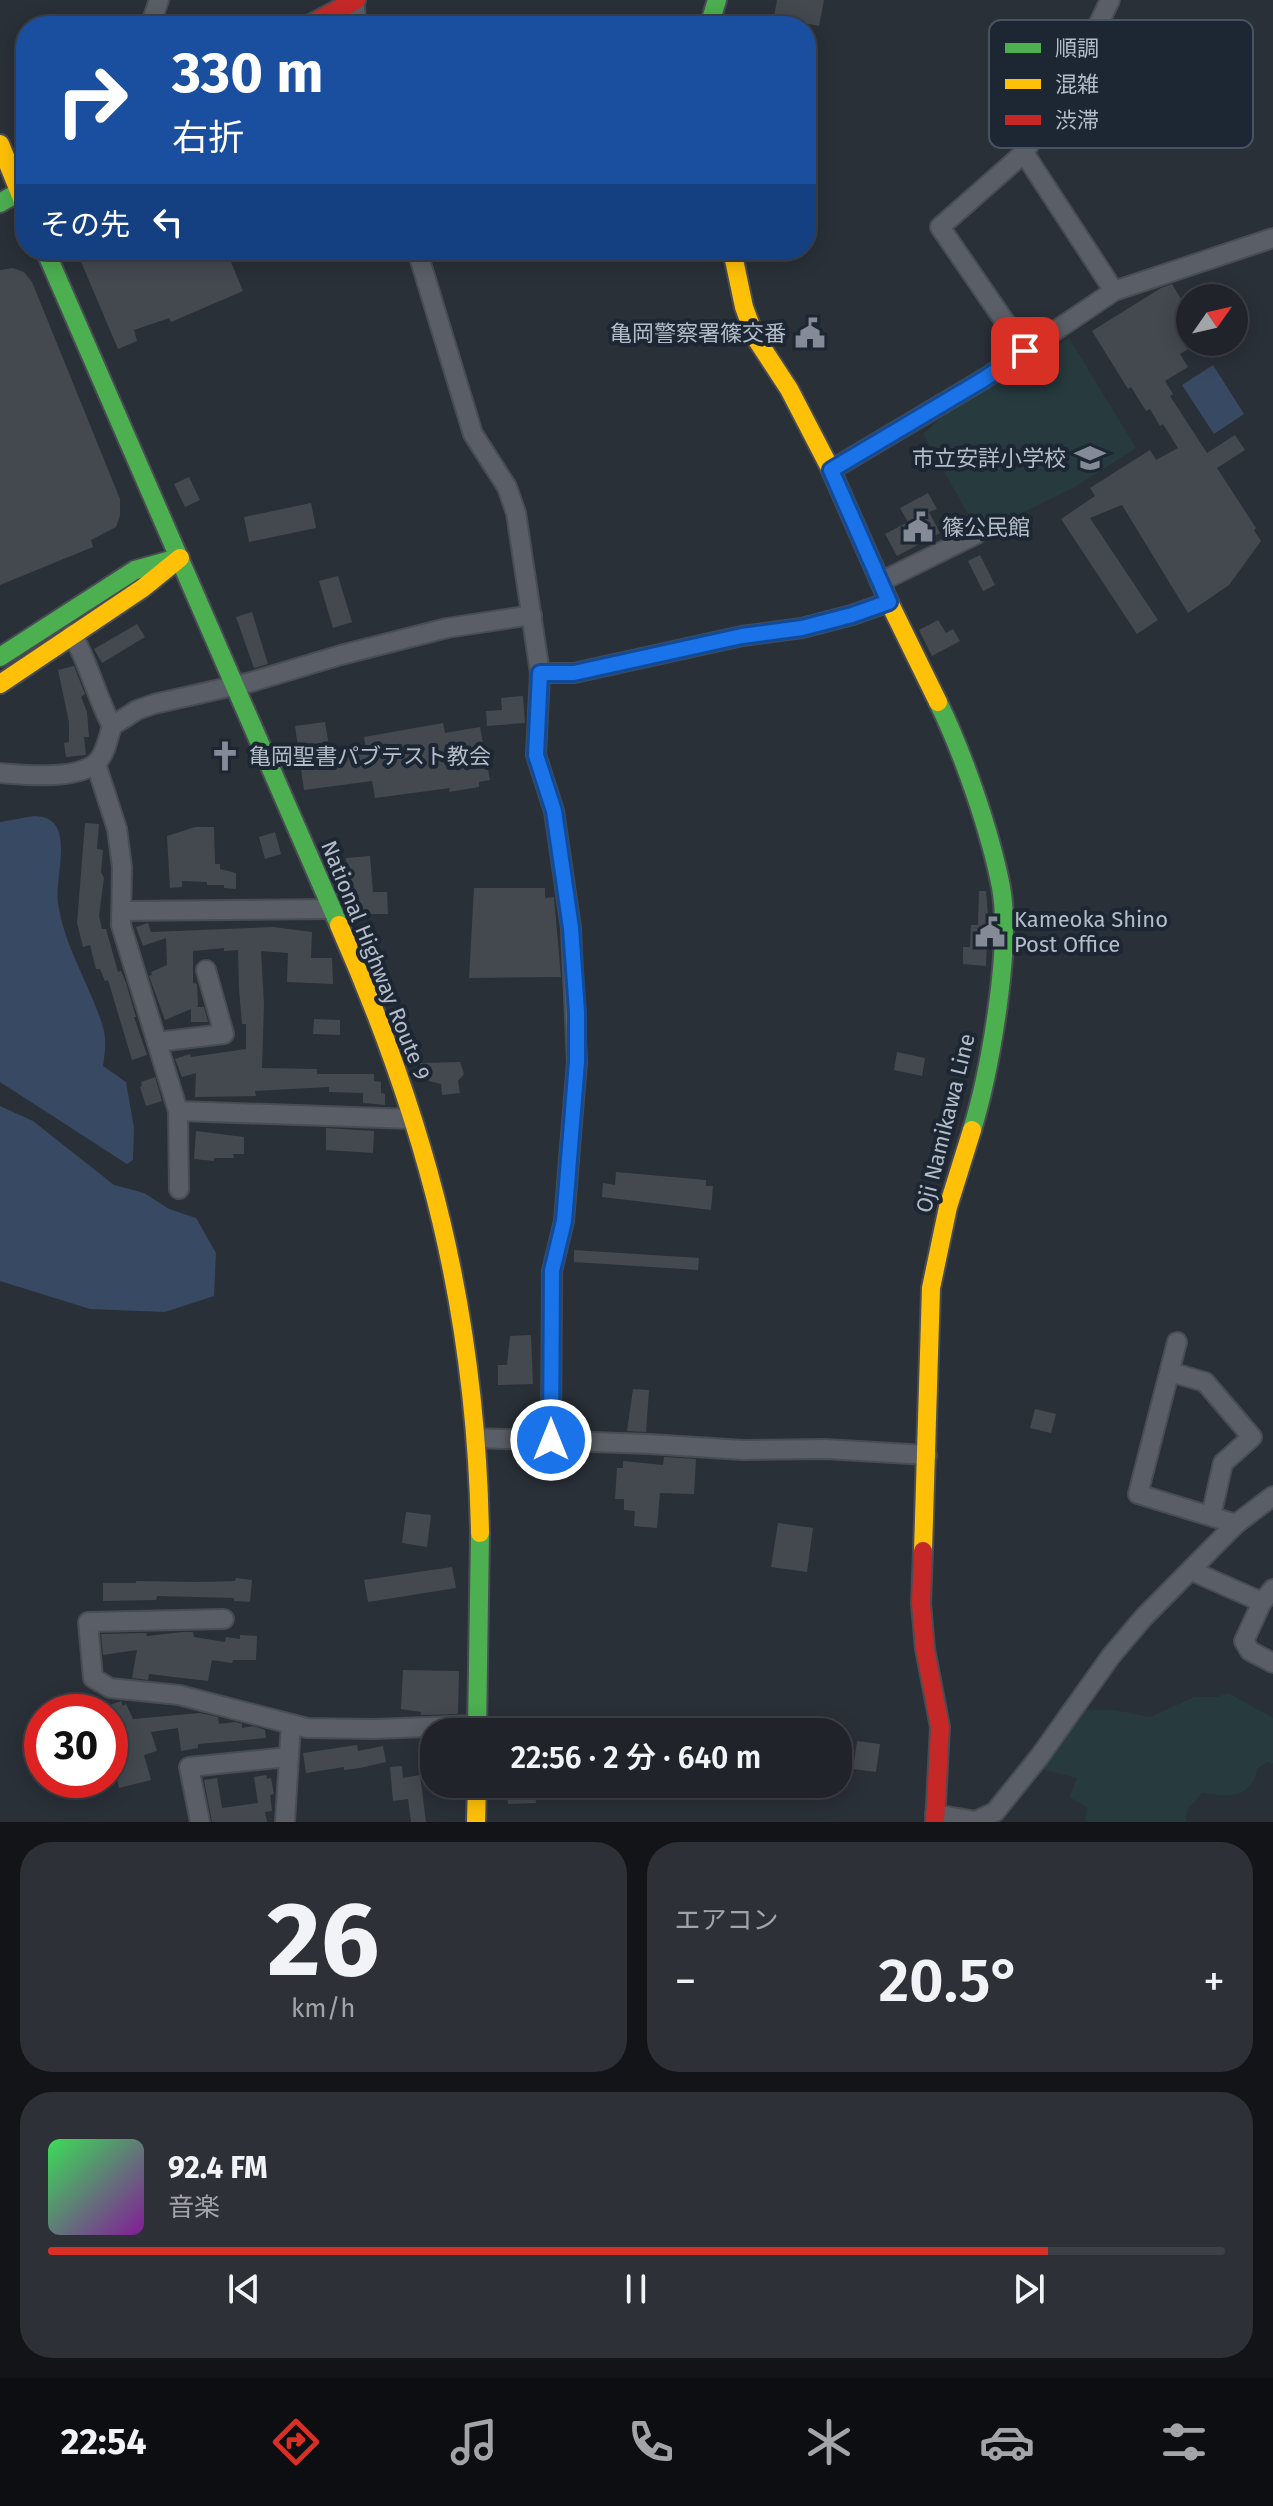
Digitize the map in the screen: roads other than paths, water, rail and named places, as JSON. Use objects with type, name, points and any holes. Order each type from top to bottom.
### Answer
[{"type":"main road","points":[[325,16],[355,0]]},
{"type":"main road","points":[[0,144],[16,179]]},
{"type":"main road","name":"National Highway Route 9","points":[[49,260],[236,684],[382,1028],[433,1180],[465,1332],[476,1438],[480,1522],[478,1718]]},
{"type":"main road","name":"Oji Namikawa Line","points":[[734,260],[744,307],[755,337],[789,389],[831,470],[889,602],[947,721],[977,803],[1001,888],[1003,915],[993,1034],[975,1120],[948,1207],[931,1288],[927,1338],[927,1455],[921,1603],[925,1649],[940,1727],[935,1818]]},
{"type":"main road","points":[[0,684],[143,588],[180,558]]},
{"type":"main road","points":[[0,657],[135,570],[180,558]]},
{"type":"main road","points":[[476,1822],[477,1798]]},
{"type":"street","points":[[1101,20],[1110,0]]},
{"type":"street","points":[[1025,351],[940,227],[1027,148]]},
{"type":"street","points":[[1024,153],[1114,291]]},
{"type":"street","points":[[831,470],[984,379],[1114,291],[1273,238]]},
{"type":"street","points":[[420,260],[473,434],[507,487],[516,513],[540,673],[536,755],[554,811],[571,928],[577,1062],[564,1221],[552,1271],[551,1440]]},
{"type":"street","points":[[880,582],[975,535]]},
{"type":"street","points":[[540,673],[574,673],[742,636],[802,628],[889,602]]},
{"type":"street","points":[[0,773],[47,776],[96,764],[104,752],[112,726],[137,710],[154,704],[251,682],[447,628],[532,615]]},
{"type":"street","points":[[72,634],[85,655],[100,704],[112,726]]},
{"type":"street","points":[[96,764],[117,829],[122,867],[121,925],[178,1111],[179,1189]]},
{"type":"street","points":[[122,911],[331,909]]},
{"type":"street","points":[[157,1042],[224,1034],[206,970]]},
{"type":"street","points":[[178,1111],[412,1119]]},
{"type":"street","points":[[1177,1342],[1138,1494],[1236,1524]]},
{"type":"street","points":[[1170,1372],[1205,1382],[1252,1437],[1223,1463],[1211,1516]]},
{"type":"street","points":[[476,1438],[927,1455]]},
{"type":"street","points":[[935,1818],[976,1822],[995,1812],[1111,1656],[1144,1617],[1236,1524],[1273,1496]]},
{"type":"street","points":[[1192,1571],[1268,1595],[1244,1641],[1250,1651],[1273,1663]]},
{"type":"street","points":[[224,1619],[88,1622],[93,1678],[110,1688],[179,1695],[291,1724],[326,1729],[420,1728]]},
{"type":"street","points":[[285,1822],[291,1724]]},
{"type":"street","points":[[200,1822],[189,1767],[288,1757]]},
{"type":"water","points":[[1213,365],[1244,414],[1214,434],[1182,385]]},
{"type":"water","points":[[34,816],[48,819],[56,826],[60,836],[58,903],[61,919],[104,1029],[103,1066],[126,1082],[134,1128],[133,1160],[127,1164],[0,1082],[0,822]]},
{"type":"water","points":[[0,1106],[33,1121],[114,1185],[144,1193],[169,1209],[196,1218],[216,1253],[214,1296],[165,1312],[90,1309],[0,1281]]},
{"type":"place","name":"亀岡警察署篠交番","points":[[810,333]]},
{"type":"place","name":"市立安詳小学校","points":[[1090,458]]},
{"type":"place","name":"篠公民館","points":[[918,527]]},
{"type":"place","name":"亀岡聖書パブテスト教会","points":[[225,756]]},
{"type":"place","name":"Kameoka Shino Post Office","points":[[990,932]]}]
